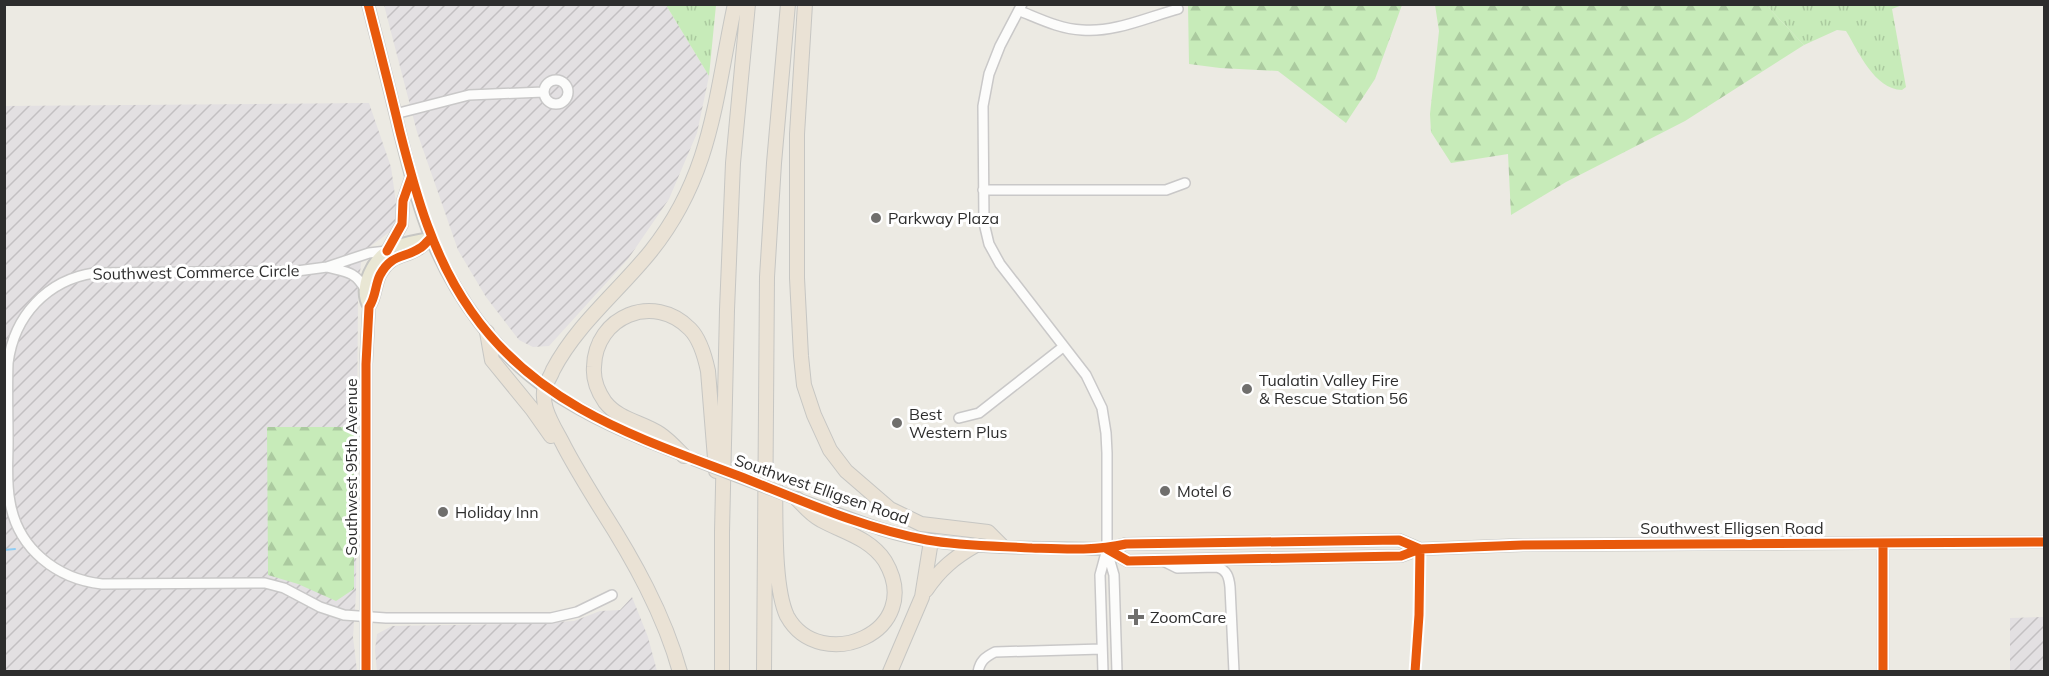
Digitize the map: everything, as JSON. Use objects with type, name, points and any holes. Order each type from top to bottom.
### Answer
[{"type":"highway","points":[[680,672],[668,634],[646,588],[571,461],[546,410],[544,398],[545,387],[575,336],[652,249],[692,184],[712,127],[735,4]]},
{"type":"highway","points":[[722,672],[722,532],[727,310],[733,173],[748,4]]},
{"type":"highway","points":[[764,672],[769,237],[788,4]]},
{"type":"highway","points":[[805,4],[797,134],[797,278],[804,385],[814,415],[830,450],[846,471],[890,509],[921,524],[988,532],[1002,546]]},
{"type":"highway","points":[[688,457],[660,434],[632,422],[612,409],[598,391],[594,359],[598,344],[610,327],[627,315],[647,311],[676,318],[691,330],[701,349],[708,371],[722,532]]},
{"type":"highway","points":[[487,332],[492,360],[571,461]]},
{"type":"highway","points":[[767,388],[774,455],[778,575],[786,615],[802,636],[818,645],[836,649],[860,645],[874,637],[892,610],[894,589],[890,570],[878,552],[869,544],[820,519],[797,499]]},
{"type":"highway","points":[[922,597],[931,541]]},
{"type":"highway","points":[[890,672],[922,597],[936,574],[952,559],[976,545]]},
{"type":"main road","name":"Southwest Elligsen Road","points":[[368,4],[411,178],[431,238],[460,295],[487,332],[510,357],[545,387],[600,420],[797,499],[878,528],[931,541],[976,545],[1107,549],[1126,544],[1399,540],[1420,549]]},
{"type":"main road","points":[[387,251],[402,224],[403,201],[411,178]]},
{"type":"main road","points":[[366,289],[369,273],[382,264],[419,249],[431,238]]},
{"type":"main road","name":"Southwest Commerce Circle","points":[[382,264],[387,251],[400,245],[431,238]]},
{"type":"main road","name":"Southwest 95th Avenue","points":[[369,307],[374,301],[382,264]]},
{"type":"main road","name":"Southwest 95th Avenue","points":[[366,289],[365,300],[369,307],[366,364],[366,672]]},
{"type":"main road","name":"Southwest Elligsen Road","points":[[1107,549],[1128,561],[1163,561],[1401,556],[1420,549],[1523,545],[2044,542]]},
{"type":"main road","points":[[1883,544],[1883,672]]},
{"type":"street","points":[[1117,672],[1114,575],[1107,549],[1106,433],[1102,408],[1086,375],[994,254],[989,244],[984,223],[982,117],[989,74],[1000,46],[1021,8],[1056,26],[1082,30],[1111,28],[1178,9]]},
{"type":"street","points":[[395,114],[470,95],[544,93]]},
{"type":"street","points":[[983,190],[1166,190],[1185,183]]},
{"type":"street","name":"Southwest Commerce Circle","points":[[387,251],[369,253],[327,267],[283,271],[94,273],[75,277],[46,293],[29,310],[14,336],[7,375],[9,499],[15,522],[30,547],[52,567],[73,578],[102,584],[265,583],[284,588],[333,612],[365,616],[550,618],[577,612],[612,595]]},
{"type":"street","name":"Southwest Commerce Circle","points":[[327,267],[353,273],[366,289]]},
{"type":"street","points":[[959,418],[979,412],[1063,347]]},
{"type":"street","points":[[1103,672],[1100,575],[1107,549]]},
{"type":"street","points":[[1414,672],[1419,615],[1420,549]]},
{"type":"street","points":[[1163,561],[1177,568],[1217,567],[1223,569],[1229,579],[1234,672]]},
{"type":"street","points":[[978,672],[980,663],[995,652],[1102,649]]},
{"type":"shaded area","points":[[384,5],[666,5],[709,76],[697,133],[669,199],[628,259],[549,346],[533,347],[519,340],[486,297],[458,250],[417,132]]},
{"type":"shaded area","points":[[369,103],[391,167],[398,217],[391,231],[368,248],[361,263],[358,291],[356,594],[353,637],[357,671],[5,671],[4,106]]},
{"type":"shaded area","points":[[632,597],[648,637],[657,671],[377,672],[375,650],[377,634],[392,626],[574,621],[600,611],[620,610]]},
{"type":"shaded area","points":[[2044,617],[2044,671],[2010,671],[2010,618]]},
{"type":"green space","points":[[1188,4],[1402,5],[1375,79],[1346,123],[1278,71],[1189,64]]},
{"type":"green space","points":[[666,5],[716,5],[709,76]]},
{"type":"green space","points":[[1435,5],[1766,5],[1804,45],[1685,121],[1566,182],[1511,215],[1508,154],[1451,163],[1431,132],[1430,114],[1439,31]]},
{"type":"green space","points":[[1766,5],[1902,5],[1892,9],[1906,87],[1902,90],[1892,88],[1875,76],[1846,31],[1837,30],[1804,45]]},
{"type":"green space","points":[[267,427],[354,427],[354,589],[336,601],[298,584],[268,575]]},
{"type":"waterway","points":[[4,550],[15,549]]},
{"type":"cycle path","points":[[368,4],[412,179],[427,225],[446,269],[471,311],[497,344],[526,371],[558,395],[591,415],[663,447],[831,512],[879,528],[927,540],[979,546],[1067,549],[1103,548],[1126,544],[1399,540],[1420,549]]},
{"type":"cycle path","points":[[387,251],[402,224],[403,201],[411,178]]},
{"type":"cycle path","points":[[366,672],[366,364],[369,307],[378,279],[389,263],[421,247],[431,238]]},
{"type":"cycle path","points":[[1107,549],[1128,561],[1401,556],[1420,549],[1523,545],[2044,542]]},
{"type":"cycle path","points":[[1883,544],[1883,672]]},
{"type":"cycle path","points":[[1415,672],[1420,549]]},
{"type":"place","name":"Parkway Plaza","points":[[876,218]]},
{"type":"place","name":"Tualatin Valley Fire & Rescue Station 56","points":[[1247,389]]},
{"type":"place","name":"Best Western Plus","points":[[897,423]]},
{"type":"place","name":"Motel 6","points":[[1165,491]]},
{"type":"place","name":"Holiday Inn","points":[[443,512]]},
{"type":"place","name":"ZoomCare","points":[[1136,617]]}]
